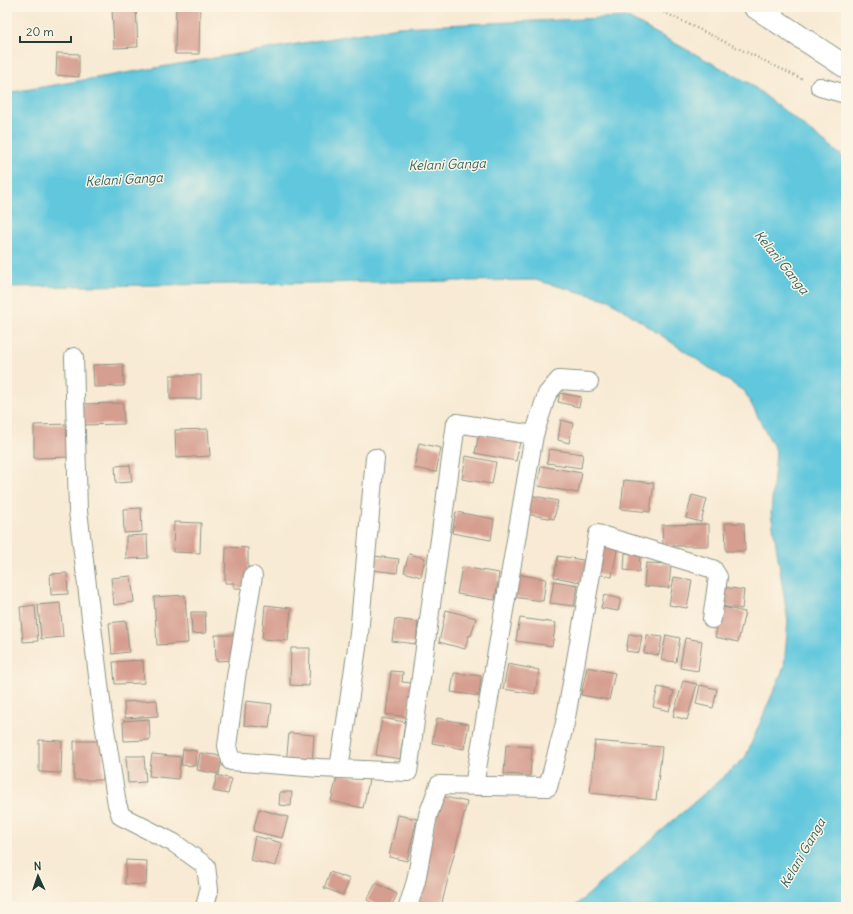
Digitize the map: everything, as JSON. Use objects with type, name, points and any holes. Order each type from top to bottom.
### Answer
[{"type":"main road","points":[[755,7],[846,67]]},
{"type":"street","points":[[820,87],[846,94]]},
{"type":"street","points":[[74,357],[78,511],[103,717],[117,804],[121,816],[174,843],[206,866],[208,890],[205,907]]},
{"type":"street","points":[[474,786],[534,434],[547,394],[559,380],[589,382]]},
{"type":"street","points":[[253,576],[236,677],[227,746],[232,761],[339,769],[408,772],[456,423],[534,434]]},
{"type":"street","points":[[339,769],[359,634],[375,458]]},
{"type":"street","points":[[408,907],[416,881],[428,815],[439,785],[548,787],[565,723],[598,534],[714,569],[718,577],[712,619]]},
{"type":"path","points":[[653,7],[820,87]]},
{"type":"water","name":"Kelani Ganga","points":[[626,17],[749,83],[846,159],[846,907],[574,907],[745,758],[784,667],[788,621],[771,513],[776,451],[745,392],[609,300],[535,280],[7,287],[7,93],[398,27]]},
{"type":"building","points":[[136,7],[138,47],[114,48],[112,8]]},
{"type":"building","points":[[176,7],[200,7],[199,54],[175,54]]},
{"type":"building","points":[[57,53],[79,54],[79,77],[56,75]]},
{"type":"building","points":[[123,364],[124,386],[94,387],[93,365]]},
{"type":"building","points":[[170,375],[201,375],[201,399],[170,399]]},
{"type":"building","points":[[560,393],[581,397],[579,407],[558,402]]},
{"type":"building","points":[[123,403],[124,424],[82,425],[81,404]]},
{"type":"building","points":[[561,420],[573,423],[569,443],[558,440]]},
{"type":"building","points":[[73,424],[73,457],[34,458],[34,425]]},
{"type":"building","points":[[208,429],[210,456],[176,458],[175,430]]},
{"type":"building","points":[[479,434],[520,442],[516,461],[475,453]]},
{"type":"building","points":[[419,443],[441,448],[436,472],[414,468]]},
{"type":"building","points":[[549,449],[583,454],[581,468],[547,463]]},
{"type":"building","points":[[466,456],[496,462],[492,484],[462,479]]},
{"type":"building","points":[[130,465],[132,482],[116,483],[115,466]]},
{"type":"building","points":[[541,466],[582,473],[578,493],[538,486]]},
{"type":"building","points":[[624,480],[654,483],[650,512],[621,509]]},
{"type":"building","points":[[530,495],[558,501],[554,519],[526,514]]},
{"type":"building","points":[[692,495],[707,499],[701,522],[686,518]]},
{"type":"building","points":[[141,508],[142,532],[124,533],[123,509]]},
{"type":"building","points":[[456,512],[494,519],[491,540],[452,533]]},
{"type":"building","points":[[174,522],[201,523],[200,553],[173,552]]},
{"type":"building","points":[[725,523],[744,523],[745,551],[726,551]]},
{"type":"building","points":[[709,524],[709,546],[663,546],[662,525]]},
{"type":"building","points":[[147,535],[148,558],[126,559],[126,536]]},
{"type":"building","points":[[599,541],[618,545],[612,577],[592,573]]},
{"type":"building","points":[[226,547],[248,548],[248,588],[234,588],[234,583],[225,583]]},
{"type":"building","points":[[625,553],[640,554],[639,572],[624,570]]},
{"type":"building","points":[[409,554],[425,558],[421,577],[404,572]]},
{"type":"building","points":[[374,556],[399,559],[397,573],[372,570]]},
{"type":"building","points":[[558,556],[589,561],[585,583],[554,577]]},
{"type":"building","points":[[646,563],[671,564],[669,588],[644,586]]},
{"type":"building","points":[[462,567],[499,573],[495,600],[457,594]]},
{"type":"building","points":[[67,573],[68,594],[51,595],[50,574]]},
{"type":"building","points":[[516,574],[546,579],[543,601],[512,597]]},
{"type":"building","points":[[131,576],[134,602],[114,605],[111,578]]},
{"type":"building","points":[[674,577],[692,580],[687,608],[669,605]]},
{"type":"building","points":[[554,581],[578,585],[574,606],[550,603]]},
{"type":"building","points":[[723,587],[744,590],[742,609],[720,606]]},
{"type":"building","points":[[185,595],[188,643],[157,645],[154,597]]},
{"type":"building","points":[[604,595],[621,599],[618,611],[601,608]]},
{"type":"building","points":[[60,603],[63,637],[41,639],[38,605]]},
{"type":"building","points":[[35,605],[38,641],[23,642],[20,607]]},
{"type":"building","points":[[265,605],[291,608],[288,641],[262,639]]},
{"type":"building","points":[[722,607],[745,612],[738,642],[715,637]]},
{"type":"building","points":[[446,610],[476,618],[471,636],[469,635],[465,649],[439,642]]},
{"type":"building","points":[[191,612],[205,612],[206,633],[192,634]]},
{"type":"building","points":[[520,618],[556,623],[552,646],[516,641]]},
{"type":"building","points":[[395,619],[418,622],[416,644],[392,641]]},
{"type":"building","points":[[126,621],[129,652],[112,654],[109,623]]},
{"type":"building","points":[[629,634],[642,636],[639,653],[626,651]]},
{"type":"building","points":[[215,635],[236,635],[237,660],[216,661]]},
{"type":"building","points":[[647,635],[662,637],[659,655],[644,653]]},
{"type":"building","points":[[666,635],[680,638],[676,662],[661,660]]},
{"type":"building","points":[[685,638],[702,641],[698,671],[680,668]]},
{"type":"building","points":[[291,648],[310,648],[309,686],[290,685]]},
{"type":"building","points":[[143,660],[144,683],[115,684],[113,662]]},
{"type":"building","points":[[508,664],[539,670],[535,694],[503,689]]},
{"type":"building","points":[[587,667],[615,673],[609,700],[581,695]]},
{"type":"building","points":[[391,671],[403,672],[402,682],[412,683],[408,717],[386,714]]},
{"type":"building","points":[[454,673],[481,676],[479,696],[451,692]]},
{"type":"building","points":[[683,681],[697,684],[687,720],[673,716]]},
{"type":"building","points":[[700,685],[717,689],[713,708],[696,704]]},
{"type":"building","points":[[658,687],[674,691],[669,711],[653,707]]},
{"type":"building","points":[[157,700],[158,716],[125,718],[124,702]]},
{"type":"building","points":[[246,701],[272,704],[269,728],[244,725]]},
{"type":"building","points":[[382,718],[405,722],[400,759],[376,755]]},
{"type":"building","points":[[437,718],[469,724],[464,749],[432,743]]},
{"type":"building","points":[[149,719],[150,740],[124,741],[123,721]]},
{"type":"building","points":[[289,733],[314,735],[312,766],[286,764]]},
{"type":"building","points":[[39,740],[62,741],[61,773],[39,772]]},
{"type":"building","points":[[74,741],[103,741],[103,780],[74,780]]},
{"type":"building","points":[[595,741],[662,747],[656,800],[590,793]]},
{"type":"building","points":[[506,745],[532,747],[530,776],[504,774]]},
{"type":"building","points":[[183,749],[197,751],[195,766],[181,765]]},
{"type":"building","points":[[200,753],[222,756],[219,774],[197,770]]},
{"type":"building","points":[[152,754],[181,757],[178,779],[149,776]]},
{"type":"building","points":[[126,756],[144,756],[146,782],[128,783]]},
{"type":"building","points":[[338,773],[369,780],[363,808],[331,801]]},
{"type":"building","points":[[217,775],[232,779],[228,794],[213,791]]},
{"type":"building","points":[[280,792],[292,792],[291,806],[279,805]]},
{"type":"building","points":[[441,796],[467,802],[441,907],[414,907]]},
{"type":"building","points":[[259,809],[288,817],[282,838],[253,831]]},
{"type":"building","points":[[398,815],[417,819],[407,861],[389,857]]},
{"type":"building","points":[[255,836],[282,843],[276,866],[250,860]]},
{"type":"building","points":[[126,860],[147,861],[146,885],[125,884]]},
{"type":"building","points":[[330,872],[350,879],[343,895],[324,888]]},
{"type":"building","points":[[376,883],[397,894],[391,907],[380,907],[367,900]]}]
